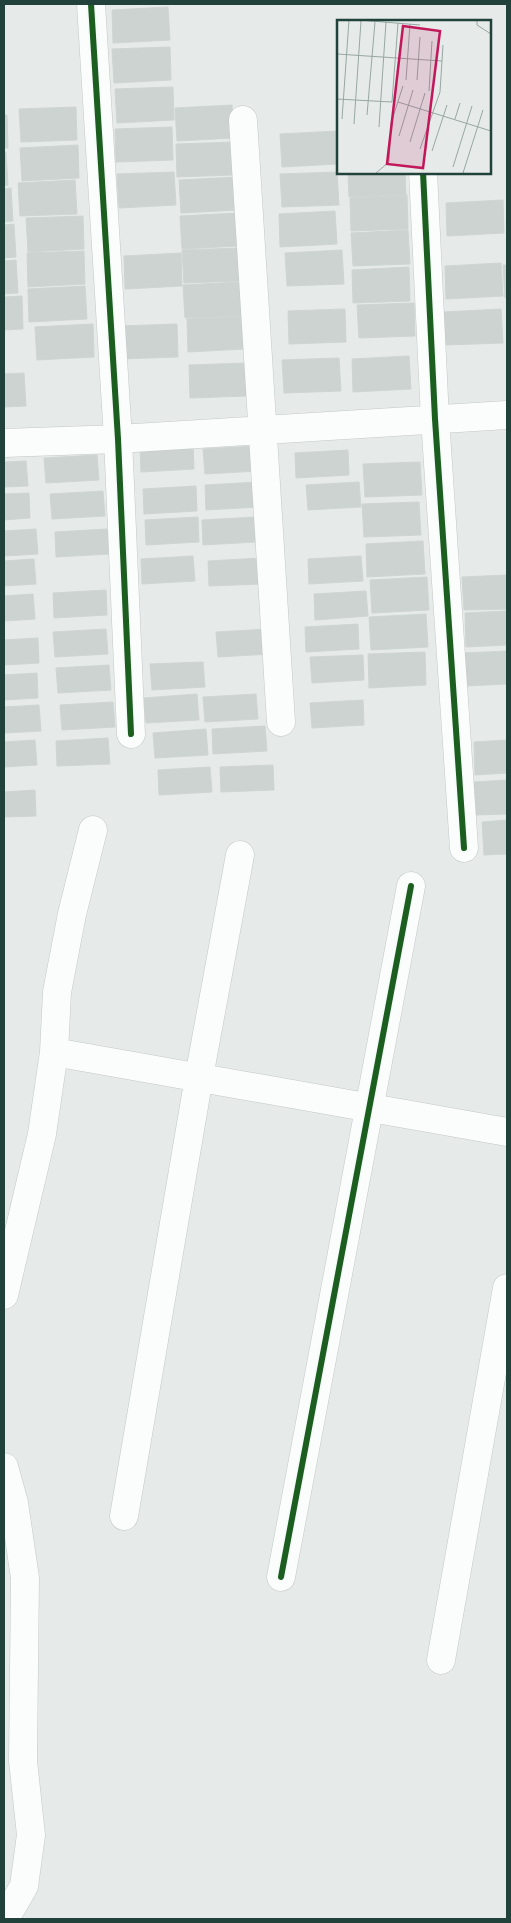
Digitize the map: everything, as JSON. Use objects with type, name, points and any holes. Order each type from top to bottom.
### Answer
[{"type":"street","points":[[91,4],[118,439],[131,734]]},
{"type":"street","points":[[243,120],[281,722]]},
{"type":"street","points":[[423,174],[435,419],[464,848]]},
{"type":"street","points":[[4,443],[118,439],[507,415]]},
{"type":"street","points":[[4,1295],[42,1134],[54,1052],[57,992],[72,914],[93,830]]},
{"type":"street","points":[[124,1516],[199,1077],[240,855]]},
{"type":"street","points":[[281,1577],[411,886]]},
{"type":"street","points":[[54,1052],[507,1132]]},
{"type":"street","points":[[441,1660],[507,1288]]},
{"type":"street","points":[[4,1468],[14,1503],[25,1578],[24,1761],[31,1835],[24,1886],[5,1919]]},
{"type":"building","points":[[168,7],[170,40],[113,43],[112,10]]},
{"type":"building","points":[[170,47],[171,80],[114,83],[112,49]]},
{"type":"building","points":[[173,87],[174,120],[117,123],[115,89]]},
{"type":"building","points":[[232,105],[234,138],[177,141],[175,108]]},
{"type":"building","points":[[76,107],[77,140],[21,142],[19,109]]},
{"type":"building","points":[[4,115],[7,115],[8,148],[4,148]]},
{"type":"building","points":[[172,127],[173,160],[116,162],[115,129]]},
{"type":"building","points":[[337,131],[337,164],[282,167],[280,134]]},
{"type":"building","points":[[233,142],[234,175],[177,177],[176,144]]},
{"type":"building","points":[[78,145],[79,178],[22,181],[20,148]]},
{"type":"building","points":[[4,152],[6,152],[8,185],[4,186]]},
{"type":"building","points":[[174,172],[176,205],[119,208],[117,174]]},
{"type":"building","points":[[337,172],[339,205],[282,207],[280,174]]},
{"type":"building","points":[[348,174],[405,174],[406,195],[349,197]]},
{"type":"building","points":[[236,177],[238,210],[181,213],[179,180]]},
{"type":"building","points":[[75,180],[77,214],[20,216],[18,183]]},
{"type":"building","points":[[11,188],[13,221],[4,222],[4,189]]},
{"type":"building","points":[[407,195],[408,229],[351,231],[350,198]]},
{"type":"building","points":[[503,200],[504,233],[447,236],[446,203]]},
{"type":"building","points":[[335,211],[337,244],[280,247],[279,214]]},
{"type":"building","points":[[237,213],[239,246],[182,249],[180,216]]},
{"type":"building","points":[[83,216],[84,249],[28,252],[26,218]]},
{"type":"building","points":[[14,224],[16,257],[4,258],[4,225]]},
{"type":"building","points":[[408,230],[410,264],[353,266],[351,233]]},
{"type":"building","points":[[239,248],[240,281],[184,283],[182,250]]},
{"type":"building","points":[[342,250],[344,284],[287,286],[285,253]]},
{"type":"building","points":[[84,251],[85,284],[28,287],[27,253]]},
{"type":"building","points":[[181,253],[182,286],[125,289],[124,256]]},
{"type":"building","points":[[16,260],[18,293],[4,294],[4,261]]},
{"type":"building","points":[[501,263],[503,296],[446,299],[445,266]]},
{"type":"building","points":[[503,265],[507,265],[507,298],[505,298]]},
{"type":"building","points":[[409,267],[410,301],[353,303],[352,270]]},
{"type":"building","points":[[240,282],[242,316],[185,318],[183,285]]},
{"type":"building","points":[[85,286],[87,319],[29,322],[28,289]]},
{"type":"building","points":[[22,296],[23,329],[4,330],[4,297]]},
{"type":"building","points":[[414,303],[415,336],[359,338],[357,305]]},
{"type":"building","points":[[345,309],[346,342],[289,344],[288,311]]},
{"type":"building","points":[[501,309],[503,343],[445,345],[444,312]]},
{"type":"building","points":[[243,316],[245,349],[188,352],[187,319]]},
{"type":"building","points":[[93,324],[94,357],[37,360],[35,327]]},
{"type":"building","points":[[177,324],[178,357],[121,359],[120,326]]},
{"type":"building","points":[[409,356],[411,389],[353,392],[352,359]]},
{"type":"building","points":[[339,358],[341,391],[284,393],[282,360]]},
{"type":"building","points":[[246,363],[248,396],[190,398],[189,365]]},
{"type":"building","points":[[24,373],[26,406],[4,407],[4,374]]},
{"type":"building","points":[[193,444],[194,469],[141,472],[140,447]]},
{"type":"building","points":[[256,446],[258,471],[205,474],[203,449]]},
{"type":"building","points":[[348,450],[349,475],[296,478],[295,453]]},
{"type":"building","points":[[97,455],[99,480],[46,483],[44,458]]},
{"type":"building","points":[[26,461],[28,486],[4,487],[4,462]]},
{"type":"building","points":[[420,462],[422,495],[365,497],[363,464]]},
{"type":"building","points":[[258,482],[259,507],[206,510],[205,485]]},
{"type":"building","points":[[359,482],[361,507],[308,510],[306,485]]},
{"type":"building","points":[[196,486],[197,511],[144,514],[143,489]]},
{"type":"building","points":[[103,491],[105,516],[52,519],[50,494]]},
{"type":"building","points":[[29,493],[30,518],[4,520],[4,494]]},
{"type":"building","points":[[419,502],[421,535],[364,537],[362,504]]},
{"type":"building","points":[[198,517],[199,542],[146,545],[145,520]]},
{"type":"building","points":[[255,517],[256,542],[203,545],[202,520]]},
{"type":"building","points":[[36,529],[38,554],[4,556],[4,531]]},
{"type":"building","points":[[107,529],[109,554],[56,557],[55,532]]},
{"type":"building","points":[[423,541],[425,574],[367,577],[366,544]]},
{"type":"building","points":[[193,556],[195,581],[142,584],[141,559]]},
{"type":"building","points":[[361,556],[363,581],[309,584],[308,559]]},
{"type":"building","points":[[260,558],[262,584],[209,586],[208,561]]},
{"type":"building","points":[[34,559],[36,584],[4,586],[4,561]]},
{"type":"building","points":[[507,575],[507,609],[464,610],[462,577]]},
{"type":"building","points":[[427,577],[429,610],[372,613],[370,580]]},
{"type":"building","points":[[106,590],[107,615],[54,618],[53,593]]},
{"type":"building","points":[[366,591],[368,616],[315,620],[314,594]]},
{"type":"building","points":[[33,594],[35,619],[4,621],[4,596]]},
{"type":"building","points":[[507,611],[507,645],[466,647],[465,613]]},
{"type":"building","points":[[426,614],[428,647],[371,650],[369,617]]},
{"type":"building","points":[[358,624],[359,649],[306,652],[305,627]]},
{"type":"building","points":[[106,629],[108,654],[55,657],[53,632]]},
{"type":"building","points":[[269,629],[271,654],[218,657],[216,632]]},
{"type":"building","points":[[38,638],[39,663],[4,665],[4,640]]},
{"type":"building","points":[[507,651],[507,684],[465,686],[463,653]]},
{"type":"building","points":[[425,652],[426,685],[369,688],[368,654]]},
{"type":"building","points":[[363,655],[364,680],[312,683],[310,657]]},
{"type":"building","points":[[203,662],[205,687],[152,690],[150,664]]},
{"type":"building","points":[[109,665],[111,690],[58,693],[56,668]]},
{"type":"building","points":[[37,673],[38,698],[4,700],[4,675]]},
{"type":"building","points":[[197,694],[199,720],[146,723],[144,698]]},
{"type":"building","points":[[256,694],[258,719],[205,722],[203,697]]},
{"type":"building","points":[[363,700],[364,725],[312,728],[310,703]]},
{"type":"building","points":[[113,702],[115,727],[62,730],[60,705]]},
{"type":"building","points":[[39,705],[41,731],[4,733],[4,707]]},
{"type":"building","points":[[265,726],[267,751],[213,754],[212,729]]},
{"type":"building","points":[[206,729],[208,755],[155,758],[153,733]]},
{"type":"building","points":[[108,738],[110,764],[57,766],[56,741]]},
{"type":"building","points":[[35,740],[37,765],[4,767],[4,742]]},
{"type":"building","points":[[507,740],[507,773],[475,775],[474,742]]},
{"type":"building","points":[[273,765],[274,790],[221,792],[220,767]]},
{"type":"building","points":[[210,767],[212,792],[159,795],[158,770]]},
{"type":"building","points":[[507,780],[507,814],[476,815],[474,782]]},
{"type":"building","points":[[35,790],[36,816],[4,817],[4,792]]},
{"type":"building","points":[[507,820],[507,854],[484,855],[482,822]]},
{"type":"cycle path","points":[[91,4],[118,439],[131,734]]},
{"type":"cycle path","points":[[423,174],[435,419],[464,848]]},
{"type":"cycle path","points":[[281,1577],[411,886]]}]
